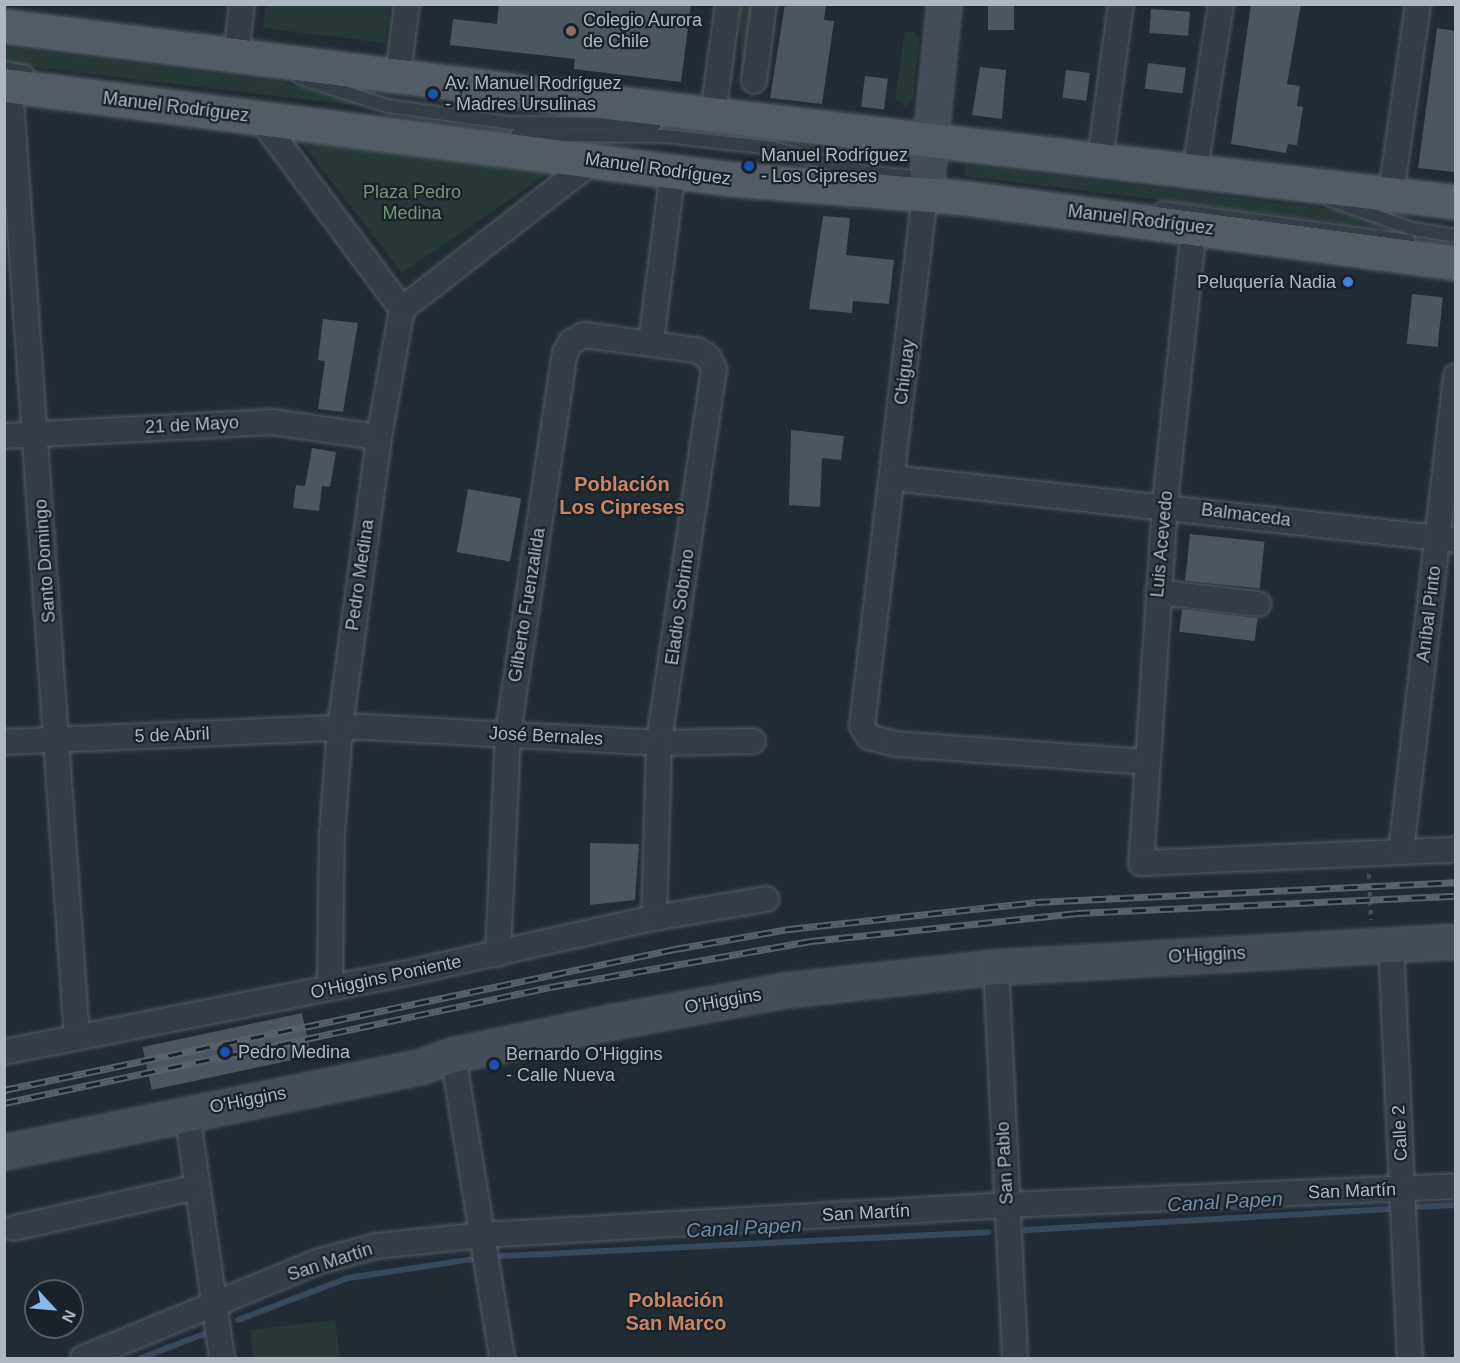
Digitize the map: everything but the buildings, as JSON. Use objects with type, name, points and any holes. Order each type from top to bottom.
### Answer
[{"type":"main road","name":"Manuel Rodríguez","points":[[4,26],[235,62],[398,76],[713,114],[929,169],[1194,227],[1455,263]]},
{"type":"main road","name":"Manuel Rodríguez","points":[[6,80],[260,118],[673,171],[929,169],[1100,159],[1455,202]]},
{"type":"street","points":[[235,62],[242,4]]},
{"type":"street","points":[[398,76],[407,4]]},
{"type":"street","points":[[713,114],[728,4]]},
{"type":"street","points":[[754,81],[764,4]]},
{"type":"street","name":"Chiguay","points":[[944,4],[929,169],[893,478],[861,719],[869,736],[895,744],[1145,762]]},
{"type":"street","points":[[1100,159],[1120,4]]},
{"type":"street","points":[[1196,170],[1221,4]]},
{"type":"street","points":[[1391,194],[1418,4]]},
{"type":"street","name":"Santo Domingo","points":[[6,80],[15,283],[36,435],[77,1036]]},
{"type":"street","points":[[260,118],[402,309],[594,160]]},
{"type":"street","points":[[651,342],[673,171]]},
{"type":"street","name":"Luis Acevedo","points":[[1194,227],[1165,505],[1145,762],[1141,863],[1366,853]]},
{"type":"street","name":"Pedro Medina","points":[[330,988],[332,834],[340,728],[379,436],[402,309]]},
{"type":"street","name":"Gilberto Fuenzalida","points":[[498,954],[508,733],[565,353],[571,342],[584,334],[651,342]]},
{"type":"street","name":"Eladio Sobrino","points":[[651,342],[703,353],[712,363],[714,375],[659,743],[654,918]]},
{"type":"street","name":"Aníbal Pinto","points":[[1401,852],[1447,539],[1455,376]]},
{"type":"street","name":"21 de Mayo","points":[[4,436],[272,422],[379,436]]},
{"type":"street","name":"Balmaceda","points":[[893,478],[1165,505],[1447,539]]},
{"type":"street","points":[[1158,592],[1258,604]]},
{"type":"street","name":"José Bernales","points":[[340,728],[508,733],[659,743],[753,741]]},
{"type":"street","name":"5 de Abril","points":[[4,742],[340,728]]},
{"type":"street","points":[[1366,853],[1455,850]]},
{"type":"street","name":"O'Higgins Poniente","points":[[4,1052],[498,954],[654,918],[766,899]]},
{"type":"street","name":"O'Higgins","points":[[4,1152],[422,1066],[453,1055],[786,990],[996,967],[1455,940]]},
{"type":"street","name":"Calle 2","points":[[1391,944],[1410,1359]]},
{"type":"street","name":"San Pablo","points":[[996,967],[1014,1359]]},
{"type":"street","points":[[453,1055],[502,1359]]},
{"type":"street","points":[[187,1113],[222,1359]]},
{"type":"street","name":"San Martín","points":[[82,1359],[213,1304],[354,1251],[482,1235],[1007,1205],[1455,1186]]},
{"type":"street","points":[[14,1228],[197,1187]]},
{"type":"lane","points":[[235,62],[314,81],[388,106],[510,123],[631,122],[929,169]]},
{"type":"lane","points":[[6,80],[42,74]]},
{"type":"lane","points":[[385,119],[528,136],[625,133],[664,136],[772,148],[862,172],[929,169],[1126,176],[1196,170]]},
{"type":"lane","points":[[1291,182],[1403,226],[1455,236]]},
{"type":"lane","points":[[1146,206],[1455,247]]},
{"type":"path","points":[[1354,946],[1354,939],[1371,938],[1366,853]]},
{"type":"green space","points":[[266,5],[390,5],[385,43],[263,28]]},
{"type":"green space","points":[[741,5],[758,5],[758,84],[741,84]]},
{"type":"green space","points":[[905,32],[914,32],[919,39],[913,98],[906,106],[895,99]]},
{"type":"green space","points":[[5,47],[281,82],[377,108],[15,65],[5,63]]},
{"type":"green space","name":"Plaza Pedro Medina","points":[[299,140],[556,168],[402,273]]},
{"type":"green space","points":[[793,143],[884,155],[882,166],[858,164]]},
{"type":"green space","points":[[966,165],[1331,209],[1402,230],[965,176]]},
{"type":"green space","points":[[335,1320],[340,1358],[253,1358],[250,1330]]},
{"type":"waterway","name":"Canal Papen","points":[[1413,1207],[1456,1205]]},
{"type":"waterway","name":"Canal Papen","points":[[1026,1230],[1389,1209]]},
{"type":"waterway","name":"Canal Papen","points":[[501,1256],[988,1232]]},
{"type":"waterway","name":"Canal Papen","points":[[238,1320],[348,1278],[473,1259]]},
{"type":"waterway","name":"Canal Papen","points":[[141,1358],[204,1334]]},
{"type":"railway","points":[[4,1090],[675,949],[789,929],[1036,902],[1456,882]]},
{"type":"railway","points":[[4,1103],[550,987],[811,941],[1076,913],[1456,896]]},
{"type":"place","name":"Colegio Aurora de Chile","points":[[571,31]]},
{"type":"place","name":"Av. Manuel Rodríguez - Madres Ursulinas","points":[[433,94]]},
{"type":"place","name":"Manuel Rodríguez - Los Cipreses","points":[[749,166]]},
{"type":"place","name":"Peluquería Nadia","points":[[1348,282]]},
{"type":"place","name":"Pedro Medina","points":[[225,1052]]},
{"type":"place","name":"Bernardo O'Higgins - Calle Nueva","points":[[494,1065]]},
{"type":"district","name":"Población Los Cipreses","points":[[622,496]]},
{"type":"district","name":"Población San Marco","points":[[676,1312]]}]
